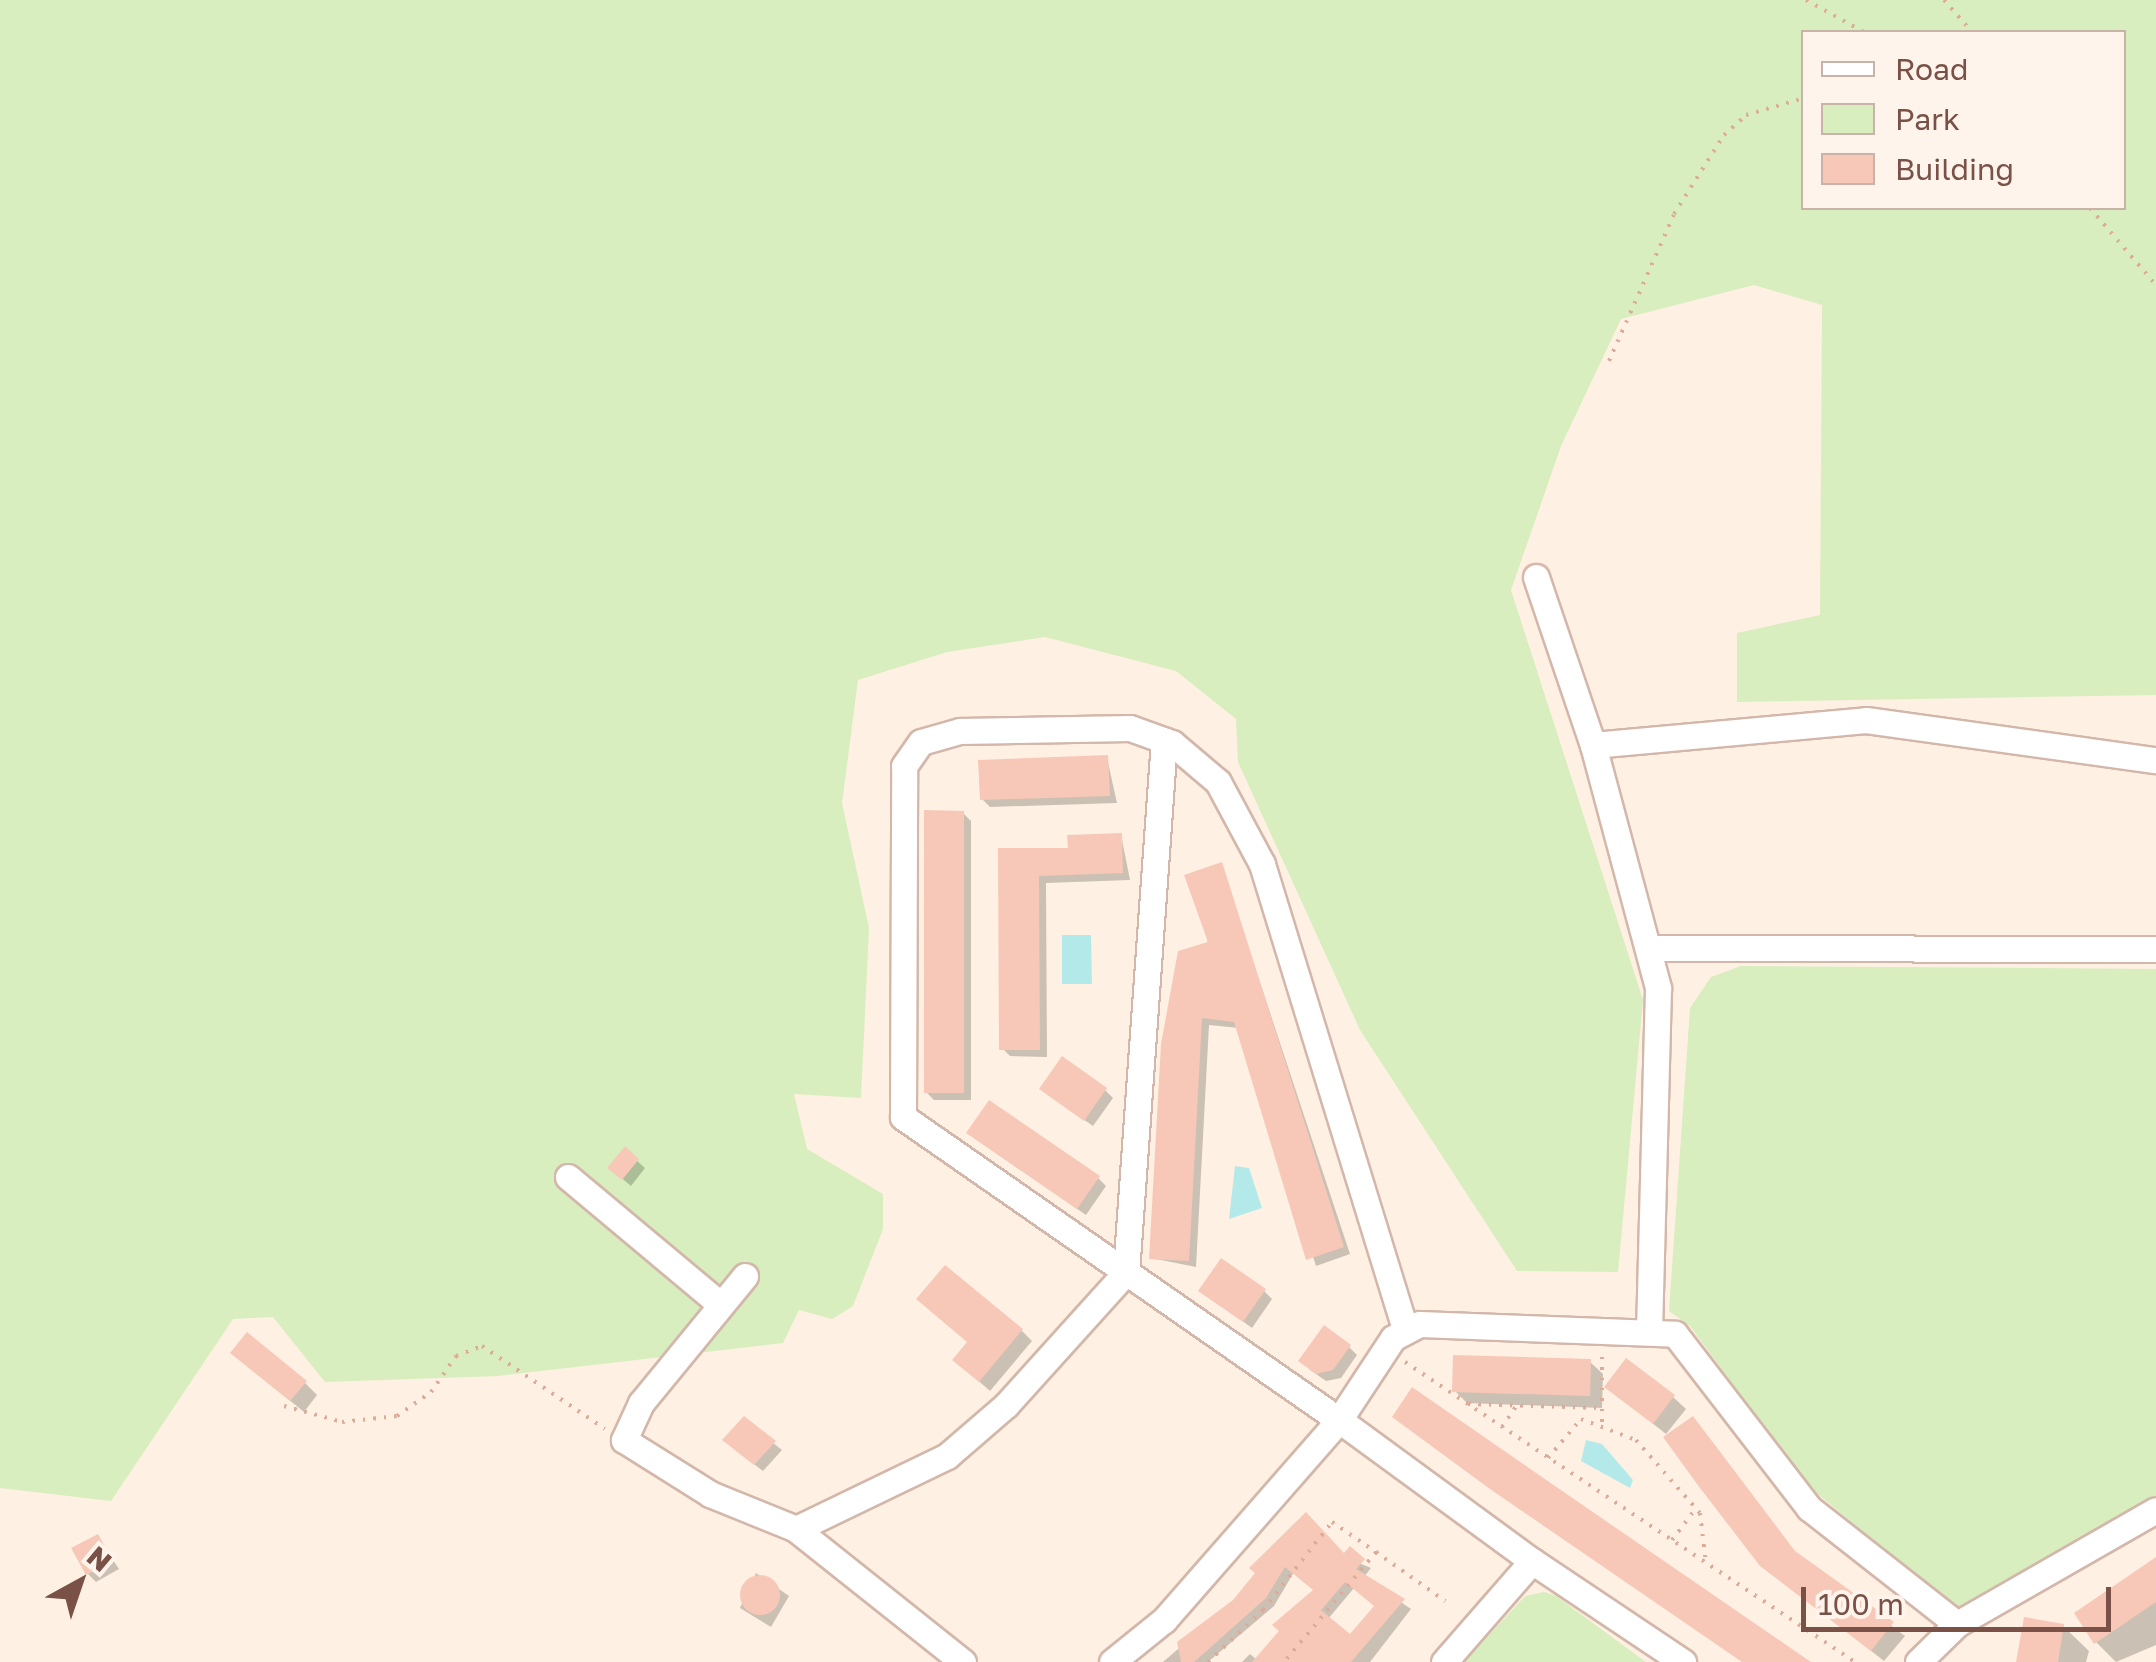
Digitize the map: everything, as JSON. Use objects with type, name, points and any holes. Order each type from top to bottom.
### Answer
[{"type":"street","points":[[1536,577],[1593,745],[1658,988],[1649,1331]]},
{"type":"street","points":[[1593,745],[1866,720],[2156,760]]},
{"type":"street","points":[[1405,1328],[1243,818],[1218,782],[1164,740],[1130,728],[960,731],[922,742],[904,766],[903,1116],[1339,1420],[1532,1560],[1683,1662]]},
{"type":"street","points":[[796,1529],[948,1456],[1006,1406],[1126,1272],[1164,740]]},
{"type":"street","points":[[1650,948],[2156,949]]},
{"type":"street","points":[[568,1177],[721,1305]]},
{"type":"street","points":[[745,1276],[641,1402],[624,1440],[710,1494],[796,1529],[963,1662]]},
{"type":"street","points":[[1405,1328],[1675,1334],[1826,1524],[1957,1624]]},
{"type":"street","points":[[1112,1662],[1164,1620],[1339,1420],[1405,1328]]},
{"type":"street","points":[[1918,1662],[1957,1624],[2156,1510]]},
{"type":"street","points":[[1444,1662],[1532,1560]]},
{"type":"path","points":[[1806,0],[1860,30]]},
{"type":"path","points":[[1944,0],[1970,30]]},
{"type":"path","points":[[1609,362],[1674,214],[1724,135],[1746,115],[1801,99]]},
{"type":"path","points":[[2092,210],[2156,284]]},
{"type":"path","points":[[284,1406],[342,1422],[397,1416],[430,1392],[456,1356],[482,1346],[624,1440]]},
{"type":"path","points":[[1602,1352],[1602,1422]]},
{"type":"path","points":[[1405,1362],[1855,1662]]},
{"type":"path","points":[[1468,1404],[1602,1408]]},
{"type":"path","points":[[1502,1427],[1516,1406]]},
{"type":"path","points":[[1548,1458],[1572,1424],[1602,1422],[1651,1453],[1696,1508],[1706,1563]]},
{"type":"path","points":[[1672,1540],[1696,1508]]},
{"type":"path","points":[[1208,1662],[1264,1610],[1332,1522],[1445,1602]]},
{"type":"path","points":[[1284,1662],[1376,1552]]},
{"type":"green space","points":[[0,0],[2156,0],[2156,695],[1737,702],[1737,633],[1820,615],[1822,305],[1754,285],[1621,319],[1561,446],[1511,590],[1643,1000],[1618,1272],[1517,1271],[1360,1030],[1238,762],[1236,719],[1176,671],[1045,637],[947,652],[858,680],[842,803],[869,928],[861,1098],[794,1094],[807,1149],[883,1194],[883,1229],[853,1306],[832,1319],[799,1310],[783,1343],[498,1376],[325,1382],[273,1317],[233,1319],[111,1501],[0,1488]]},
{"type":"green space","points":[[1741,966],[2156,969],[2156,1503],[1985,1600],[1955,1609],[1806,1484],[1690,1326],[1669,1311],[1690,1008],[1711,977]]},
{"type":"green space","points":[[1544,1592],[1556,1596],[1646,1662],[1464,1662],[1525,1596]]},
{"type":"water","points":[[1062,935],[1091,935],[1092,984],[1062,984]]},
{"type":"water","points":[[1235,1166],[1249,1168],[1262,1208],[1229,1219]]},
{"type":"water","points":[[1586,1440],[1602,1444],[1633,1480],[1630,1488],[1581,1461]]},
{"type":"building","points":[[1108,755],[1110,796],[980,800],[978,760]]},
{"type":"building","points":[[924,810],[964,811],[964,1093],[924,1093]]},
{"type":"building","points":[[1122,833],[1123,873],[1039,876],[1040,1050],[999,1050],[998,848],[1068,848],[1067,835]]},
{"type":"building","points":[[1222,862],[1344,1247],[1306,1260],[1234,1022],[1202,1018],[1189,1261],[1149,1259],[1161,1044],[1178,951],[1208,942],[1184,875]]},
{"type":"building","points":[[1062,1056],[1107,1088],[1084,1121],[1039,1089]]},
{"type":"building","points":[[989,1100],[1100,1176],[1077,1209],[966,1133]]},
{"type":"building","points":[[625,1146],[639,1159],[622,1180],[607,1168]]},
{"type":"building","points":[[1221,1258],[1266,1289],[1243,1322],[1198,1291]]},
{"type":"building","points":[[945,1265],[1023,1329],[979,1382],[952,1360],[967,1342],[916,1299]]},
{"type":"building","points":[[1324,1325],[1351,1345],[1333,1370],[1316,1374],[1298,1361]]},
{"type":"building","points":[[247,1332],[307,1381],[290,1401],[230,1353]]},
{"type":"building","points":[[1453,1355],[1591,1359],[1590,1396],[1452,1392]]},
{"type":"building","points":[[1626,1358],[1675,1395],[1653,1424],[1604,1387]]},
{"type":"building","points":[[1412,1387],[1811,1662],[1742,1662],[1490,1489],[1392,1417]]},
{"type":"building","points":[[744,1416],[776,1441],[754,1465],[722,1440]]},
{"type":"building","points":[[1693,1416],[1795,1551],[1894,1622],[1871,1651],[1760,1566],[1700,1488],[1663,1437]]},
{"type":"building","points":[[1306,1512],[1344,1553],[1350,1546],[1365,1559],[1356,1569],[1405,1599],[1351,1662],[1252,1662],[1279,1631],[1272,1625],[1313,1590],[1285,1567],[1266,1598],[1194,1662],[1181,1662],[1177,1642],[1233,1600],[1255,1573],[1249,1568]],"holes":[[[1345,1582],[1374,1606],[1350,1634],[1321,1610]]]},
{"type":"building","points":[[98,1534],[113,1561],[86,1575],[71,1548]]},
{"type":"building","points":[[2156,1557],[2156,1602],[2094,1644],[2074,1613]]},
{"type":"building","points":[[760,1575],[774,1581],[780,1595],[774,1609],[760,1615],[746,1609],[740,1595],[746,1581]]},
{"type":"building","points":[[2024,1617],[2064,1624],[2058,1662],[2016,1662]]}]
